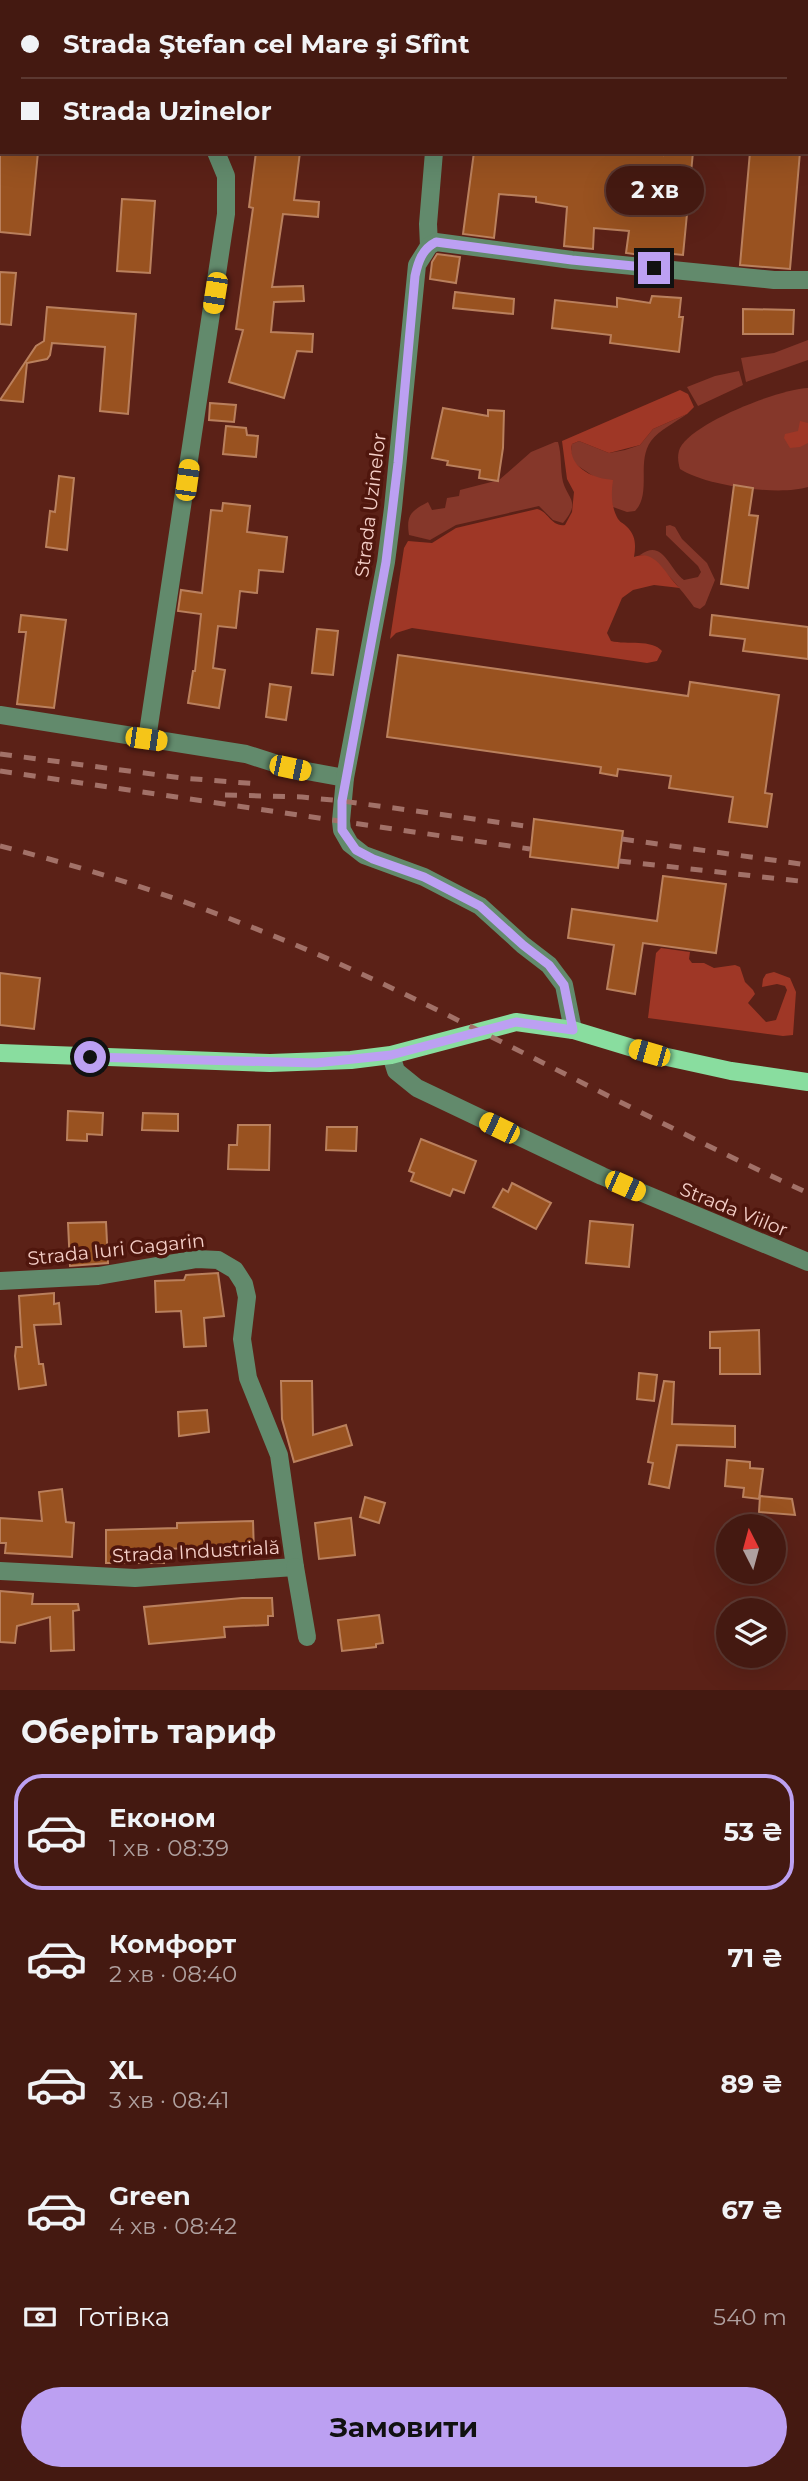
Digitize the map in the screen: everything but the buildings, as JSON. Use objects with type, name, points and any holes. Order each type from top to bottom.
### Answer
[{"type":"main road","points":[[0,1053],[270,1063],[351,1060],[391,1055],[516,1022],[573,1030],[688,1062],[808,1082]]},
{"type":"street","points":[[146,739],[226,214],[226,176],[217,154]]},
{"type":"street","points":[[434,154],[428,224],[429,246],[436,242],[586,262],[774,280],[808,280]]},
{"type":"street","name":"Strada Uzinelor","points":[[429,246],[422,254],[415,276],[386,562],[345,778],[342,830],[356,850],[440,884],[480,906],[494,918],[558,974],[568,997],[573,1030]]},
{"type":"street","points":[[0,715],[246,754],[290,768],[345,778]]},
{"type":"street","name":"Strada Viilor","points":[[391,1055],[396,1071],[408,1082],[440,1099],[614,1181],[808,1262]]},
{"type":"street","name":"Strada Iuri Gagarin","points":[[0,1281],[98,1276],[197,1259],[218,1260],[235,1270]]},
{"type":"street","name":"Strada Industrială","points":[[0,1571],[135,1578],[295,1567],[279,1455],[248,1378],[242,1339],[247,1297],[244,1284],[235,1270]]},
{"type":"street","points":[[295,1567],[307,1637]]},
{"type":"shaded area","points":[[808,340],[808,360],[746,382],[741,358],[774,353]]},
{"type":"shaded area","points":[[739,371],[743,385],[698,406],[687,387],[715,376]]},
{"type":"shaded area","points":[[808,388],[808,487],[795,490],[743,488],[707,480],[680,469],[680,448],[702,428],[759,401]]},
{"type":"shaded area","points":[[680,390],[688,394],[694,407],[687,414],[653,429],[640,445],[609,453],[579,441],[572,444],[573,459],[583,470],[597,477],[613,480],[614,510],[633,537],[634,557],[649,556],[655,560],[680,588],[654,585],[633,590],[622,598],[607,633],[611,641],[658,647],[662,651],[657,661],[647,663],[412,628],[396,633],[390,639],[404,548],[408,541],[432,543],[456,528],[537,509],[556,524],[565,525],[572,512],[574,492],[567,479],[562,441]]},
{"type":"shaded area","points":[[687,414],[651,441],[645,458],[643,495],[635,511],[627,512],[613,507],[603,485],[573,462],[572,444],[579,441],[609,453],[625,450],[640,445],[653,429]]},
{"type":"shaded area","points":[[800,421],[808,423],[808,443],[790,448],[784,438],[785,434],[798,431]]},
{"type":"shaded area","points":[[558,442],[560,452],[563,482],[572,501],[571,510],[563,523],[553,520],[539,506],[456,525],[430,540],[409,535],[409,518],[417,508],[428,502],[432,510],[445,508],[447,498],[459,496],[460,490],[499,480],[531,452]]},
{"type":"shaded area","points":[[666,526],[675,527],[682,539],[707,563],[715,580],[705,605],[700,609],[694,607],[661,568],[640,555],[654,550],[665,557],[684,580],[698,577],[701,572],[698,566],[666,535]]},
{"type":"shaded area","points":[[661,948],[690,952],[689,959],[692,963],[704,963],[714,968],[735,965],[740,967],[745,982],[755,994],[748,1003],[766,1022],[776,1020],[787,990],[785,986],[777,984],[762,987],[763,979],[766,974],[774,972],[790,978],[796,992],[793,1035],[783,1036],[648,1018],[656,953]]},
{"type":"railway","points":[[0,754],[182,778],[259,784]]},
{"type":"railway","points":[[0,771],[530,849]]},
{"type":"railway","points":[[225,795],[342,801],[533,827]]},
{"type":"railway","points":[[622,839],[808,865]]},
{"type":"railway","points":[[0,846],[145,888],[334,961],[808,1193]]},
{"type":"railway","points":[[619,861],[808,882]]},
{"type":"route","points":[[90,1057],[316,1063],[391,1055],[508,1023],[549,1025],[573,1030],[564,985],[549,965],[480,906],[424,877],[356,850],[342,830],[342,801],[386,562],[415,276],[422,254],[436,242],[654,268]]}]
